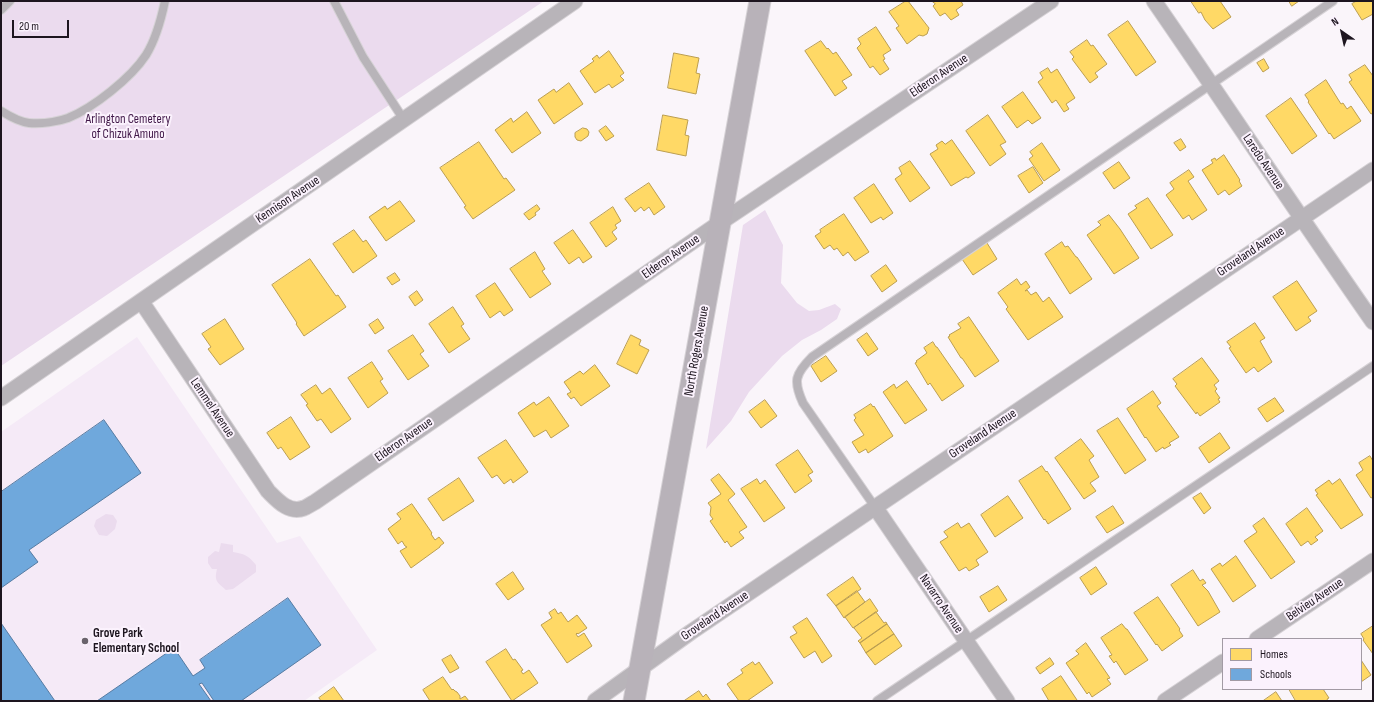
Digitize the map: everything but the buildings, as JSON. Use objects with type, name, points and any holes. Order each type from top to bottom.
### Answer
[{"type":"street","name":"Kennison Avenue","points":[[1,398],[575,1]]},
{"type":"street","name":"North Rogers Avenue","points":[[634,701],[760,1]]},
{"type":"street","name":"Elderon Avenue","points":[[290,509],[302,509],[315,502],[720,222],[1051,1]]},
{"type":"street","name":"Laredo Avenue","points":[[1154,1],[1211,83],[1301,219],[1373,322]]},
{"type":"street","name":"Groveland Avenue","points":[[596,701],[697,628],[1373,170]]},
{"type":"street","name":"Lemmel Avenue","points":[[141,301],[268,491],[278,501],[290,509]]},
{"type":"street","name":"Navarro Avenue","points":[[875,508],[1007,701]]},
{"type":"street","name":"Belvieu Avenue","points":[[1258,638],[1373,561]]},
{"type":"street","points":[[1165,701],[1222,663]]},
{"type":"lane","points":[[1,10],[10,1]]},
{"type":"lane","points":[[1,111],[29,123],[49,122],[68,118],[92,105],[112,90],[145,56],[153,41],[165,1]]},
{"type":"lane","points":[[334,1],[363,57],[404,120]]},
{"type":"lane","points":[[875,508],[803,403],[797,390],[797,378],[802,368],[812,358],[1211,83],[1333,1]]},
{"type":"lane","points":[[876,701],[1373,366]]},
{"type":"shaded area","points":[[137,337],[277,543],[300,536],[377,650],[304,701],[1,701],[1,432]]},
{"type":"green space","name":"Arlington Cemetery of Chizuk Amuno","points":[[1,1],[544,1],[1,366]]},
{"type":"green space","points":[[765,210],[783,245],[781,283],[797,303],[809,311],[819,310],[835,304],[841,309],[837,319],[821,330],[802,340],[782,356],[749,392],[731,421],[706,449],[743,225]]},
{"type":"green space","points":[[106,514],[113,515],[117,521],[115,529],[107,536],[99,535],[94,526],[96,520]]},
{"type":"green space","points":[[221,543],[233,545],[233,552],[246,556],[256,565],[256,572],[233,589],[226,590],[218,583],[216,579],[217,569],[212,569],[208,563],[208,557],[215,551],[219,552]]},
{"type":"place","name":"Grove Park Elementary School","points":[[85,641]]}]
